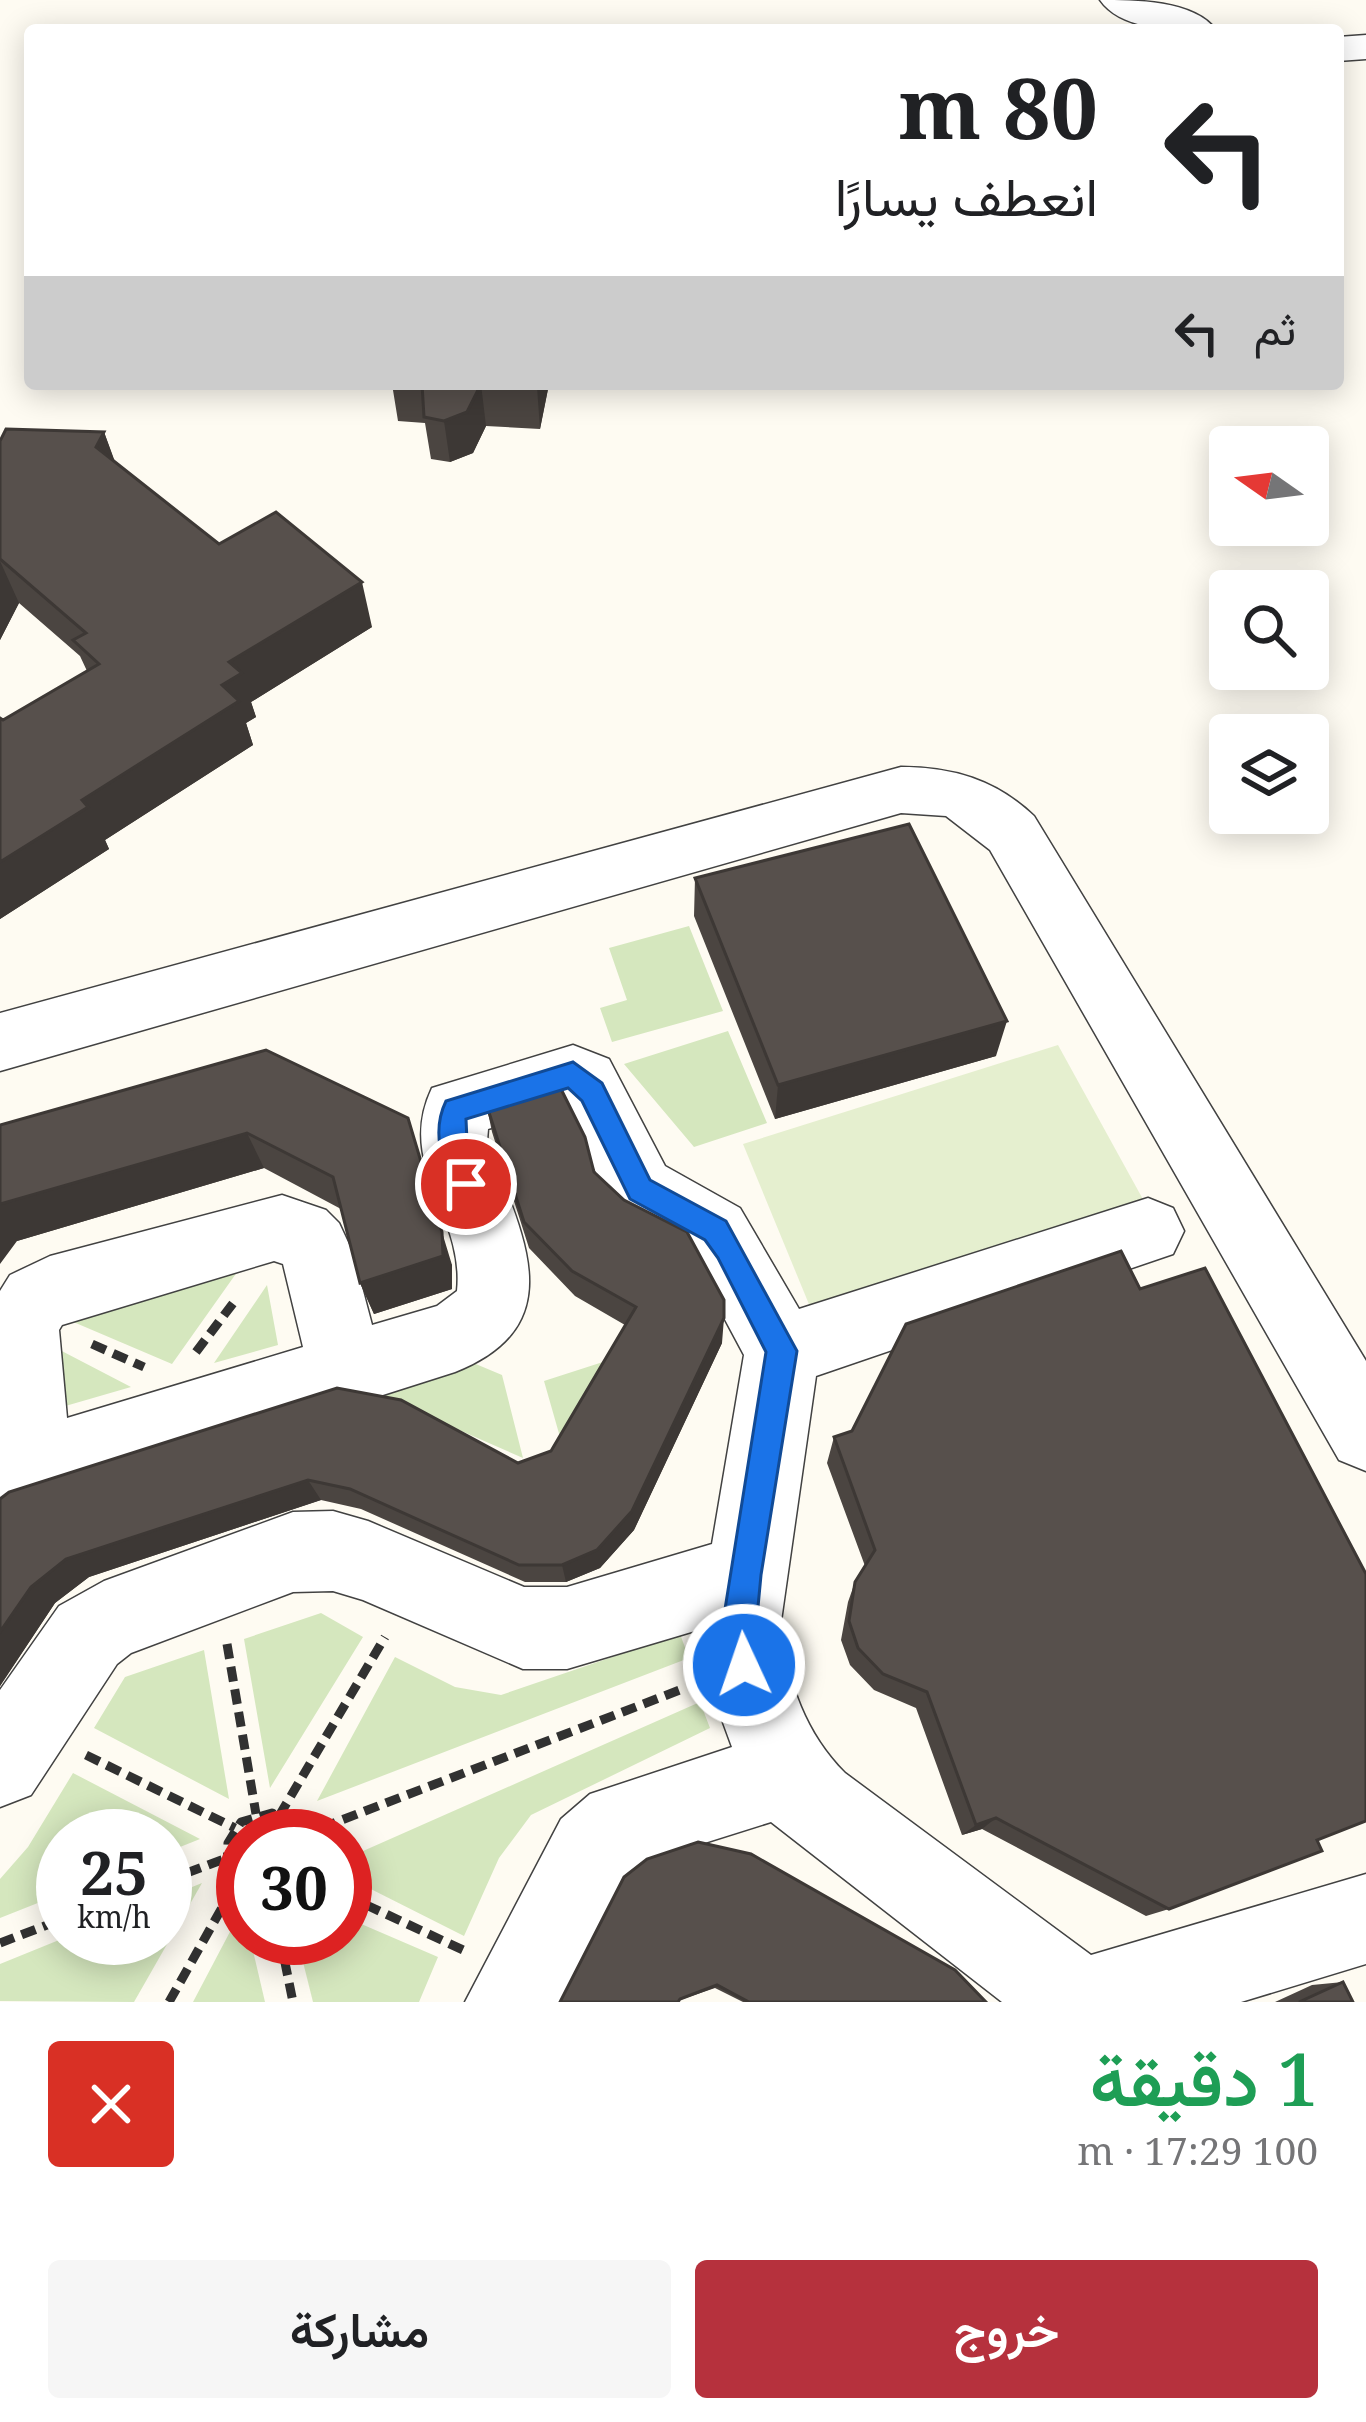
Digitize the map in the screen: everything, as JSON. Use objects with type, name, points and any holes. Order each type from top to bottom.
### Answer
[{"type":"street","points":[[1120,0],[1181,24]]},
{"type":"street","points":[[0,1042],[901,790],[943,789],[987,807],[1012,833],[1366,1433]]},
{"type":"street","points":[[346,1370],[317,1253],[310,1240],[291,1228],[274,1228],[50,1291],[36,1300],[21,1325],[17,1473],[455,1336],[479,1322],[494,1296],[494,1271],[452,1141],[451,1120],[456,1109],[573,1074],[592,1092],[640,1190],[716,1231],[729,1248],[782,1351],[739,1628],[744,1665],[785,1774],[814,1804],[1083,2002],[1366,1919]]},
{"type":"street","points":[[782,1351],[1148,1231]]},
{"type":"street","points":[[13,1745],[88,1634],[104,1622],[293,1552],[333,1551],[523,1628],[567,1628],[744,1575]]},
{"type":"street","points":[[517,1990],[592,1850],[621,1825],[785,1774]]},
{"type":"path","points":[[216,1580],[255,1809]]},
{"type":"path","points":[[283,1809],[418,1582]]},
{"type":"path","points":[[367,1809],[744,1665]]},
{"type":"path","points":[[13,1745],[216,1821]]},
{"type":"path","points":[[372,1910],[517,1990]]},
{"type":"path","points":[[169,2002],[216,1923]]},
{"type":"path","points":[[0,1943],[36,1929]]},
{"type":"path","points":[[285,1965],[293,2002]]},
{"type":"green space","points":[[689,926],[723,1011],[612,1042],[600,1008],[627,1000],[609,948]]},
{"type":"green space","points":[[728,1031],[767,1123],[694,1147],[624,1064]]},
{"type":"green space","points":[[1058,1045],[1145,1203],[813,1314],[743,1144]]},
{"type":"green space","points":[[240,1268],[172,1364],[64,1318]]},
{"type":"green space","points":[[267,1285],[278,1345],[214,1363]]},
{"type":"green space","points":[[56,1348],[131,1387],[62,1407]]},
{"type":"green space","points":[[606,1361],[562,1444],[544,1381]]},
{"type":"green space","points":[[471,1362],[502,1375],[523,1458],[379,1395]]},
{"type":"green space","points":[[321,1613],[363,1637],[270,1788],[244,1639]]},
{"type":"green space","points":[[680,1634],[689,1658],[317,1801],[395,1657],[455,1687],[501,1695]]},
{"type":"green space","points":[[204,1650],[229,1799],[94,1728],[125,1677]]},
{"type":"green space","points":[[700,1702],[710,1728],[531,1815],[499,1858],[464,1936],[372,1890],[372,1847]]},
{"type":"green space","points":[[73,1773],[142,1809],[51,1809]]},
{"type":"green space","points":[[36,1834],[36,1904],[0,1918],[0,1879]]},
{"type":"green space","points":[[372,1929],[438,1957],[419,2002],[313,2002],[304,1965],[372,1965]]},
{"type":"green space","points":[[36,1949],[36,1965],[155,1965],[134,2002],[0,2001],[0,1964]]},
{"type":"green space","points":[[216,1958],[216,1965],[256,1965],[265,2002],[193,2002]]},
{"type":"building","points":[[422,390],[478,390],[467,412],[444,421],[424,417]]},
{"type":"building","points":[[6,429],[104,432],[96,447],[219,544],[276,512],[362,582],[229,662],[242,673],[222,685],[239,701],[82,800],[88,807],[0,862],[0,718],[99,664],[73,640],[86,633],[0,559],[0,441]]},
{"type":"building","points":[[909,824],[1007,1021],[778,1085],[695,878]]},
{"type":"building","points":[[266,1050],[408,1118],[442,1232],[443,1256],[360,1283],[333,1177],[247,1133],[0,1204],[0,1125]]},
{"type":"building","points":[[559,1085],[585,1137],[594,1172],[624,1200],[687,1232],[724,1300],[724,1318],[632,1511],[597,1550],[562,1565],[519,1565],[350,1489],[308,1480],[66,1559],[31,1587],[0,1632],[0,1499],[9,1492],[337,1388],[401,1400],[518,1463],[551,1451],[636,1307],[572,1271],[524,1222],[486,1103]]},
{"type":"building","points":[[1121,1251],[1140,1289],[1205,1268],[1366,1574],[1366,1821],[1317,1840],[1322,1851],[1169,1909],[996,1818],[976,1825],[927,1692],[883,1674],[858,1648],[849,1621],[855,1582],[875,1550],[834,1437],[852,1431],[906,1324]]},
{"type":"building","points":[[698,1842],[751,1854],[955,1970],[986,2002],[749,2002],[717,1985],[678,2002],[560,2002],[624,1877],[647,1859]]},
{"type":"building","points":[[1343,1982],[1353,2002],[1299,2002]]},
{"type":"route","points":[[466,1184],[452,1141],[456,1109],[573,1074],[592,1092],[640,1190],[716,1231],[729,1248],[782,1351],[744,1575],[739,1628],[744,1665]]}]
